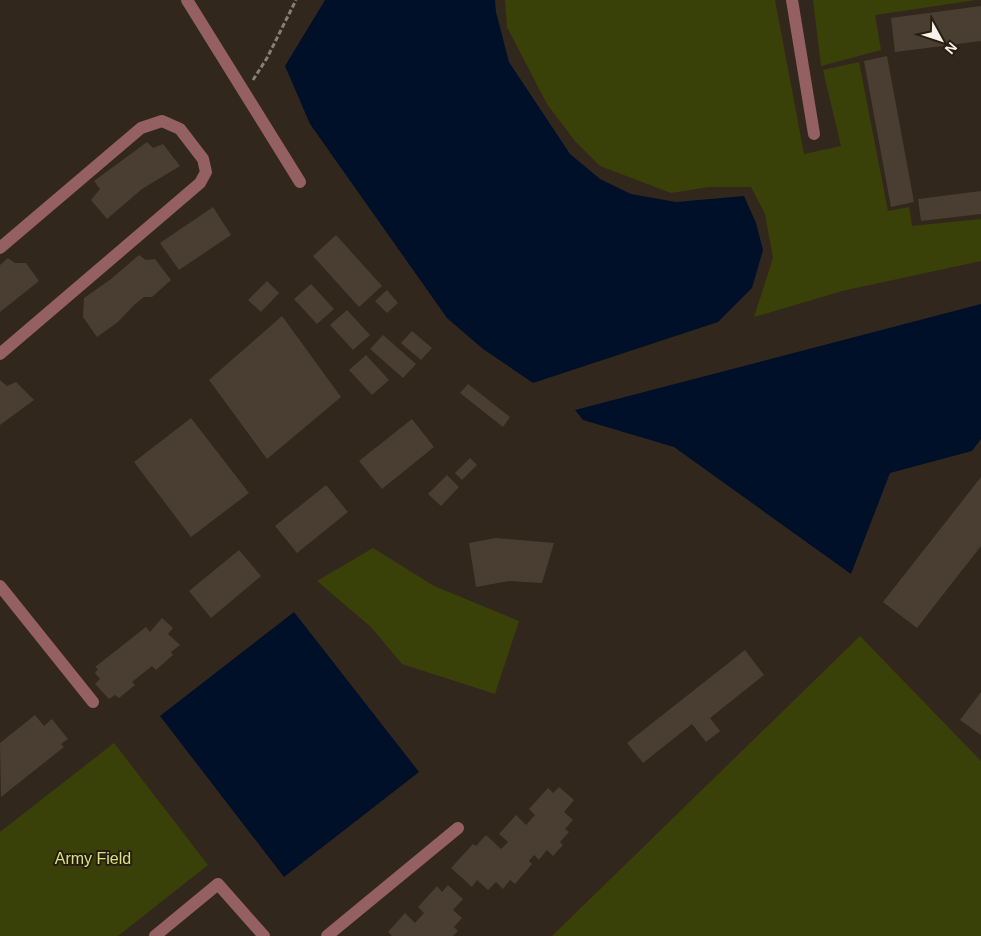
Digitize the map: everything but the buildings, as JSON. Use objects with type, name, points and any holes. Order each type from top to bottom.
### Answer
[{"type":"street","points":[[187,0],[300,182]]},
{"type":"street","points":[[792,0],[814,134]]},
{"type":"street","points":[[0,248],[141,128],[162,121],[180,129],[203,159],[206,172],[200,183],[0,354]]},
{"type":"street","points":[[0,586],[93,702]]},
{"type":"street","points":[[327,936],[458,828]]},
{"type":"street","points":[[155,936],[218,884],[264,936]]},
{"type":"path","points":[[245,93],[267,58],[296,0]]},
{"type":"green space","points":[[505,0],[775,0],[804,154],[841,146],[823,70],[859,62],[888,211],[909,207],[912,226],[981,219],[981,261],[842,291],[754,317],[773,258],[765,214],[751,187],[709,187],[671,193],[600,166],[575,141],[547,104],[507,27]]},
{"type":"green space","points":[[813,0],[976,0],[875,15],[881,50],[821,66]]},
{"type":"green space","points":[[373,548],[434,586],[519,621],[495,694],[402,664],[371,627],[317,581]]},
{"type":"green space","points":[[860,636],[981,761],[981,936],[552,936]]},
{"type":"green space","name":"Army Field","points":[[114,743],[208,865],[118,936],[0,936],[0,832]]},
{"type":"water","points":[[325,0],[495,0],[496,12],[509,62],[570,154],[600,179],[631,194],[676,202],[744,196],[756,223],[763,250],[752,288],[718,322],[533,383],[483,349],[447,318],[310,124],[285,66]]},
{"type":"water","points":[[981,304],[981,439],[972,451],[890,473],[851,574],[674,447],[583,420],[575,410]]},
{"type":"water","points":[[294,612],[419,772],[284,877],[160,716]]}]
